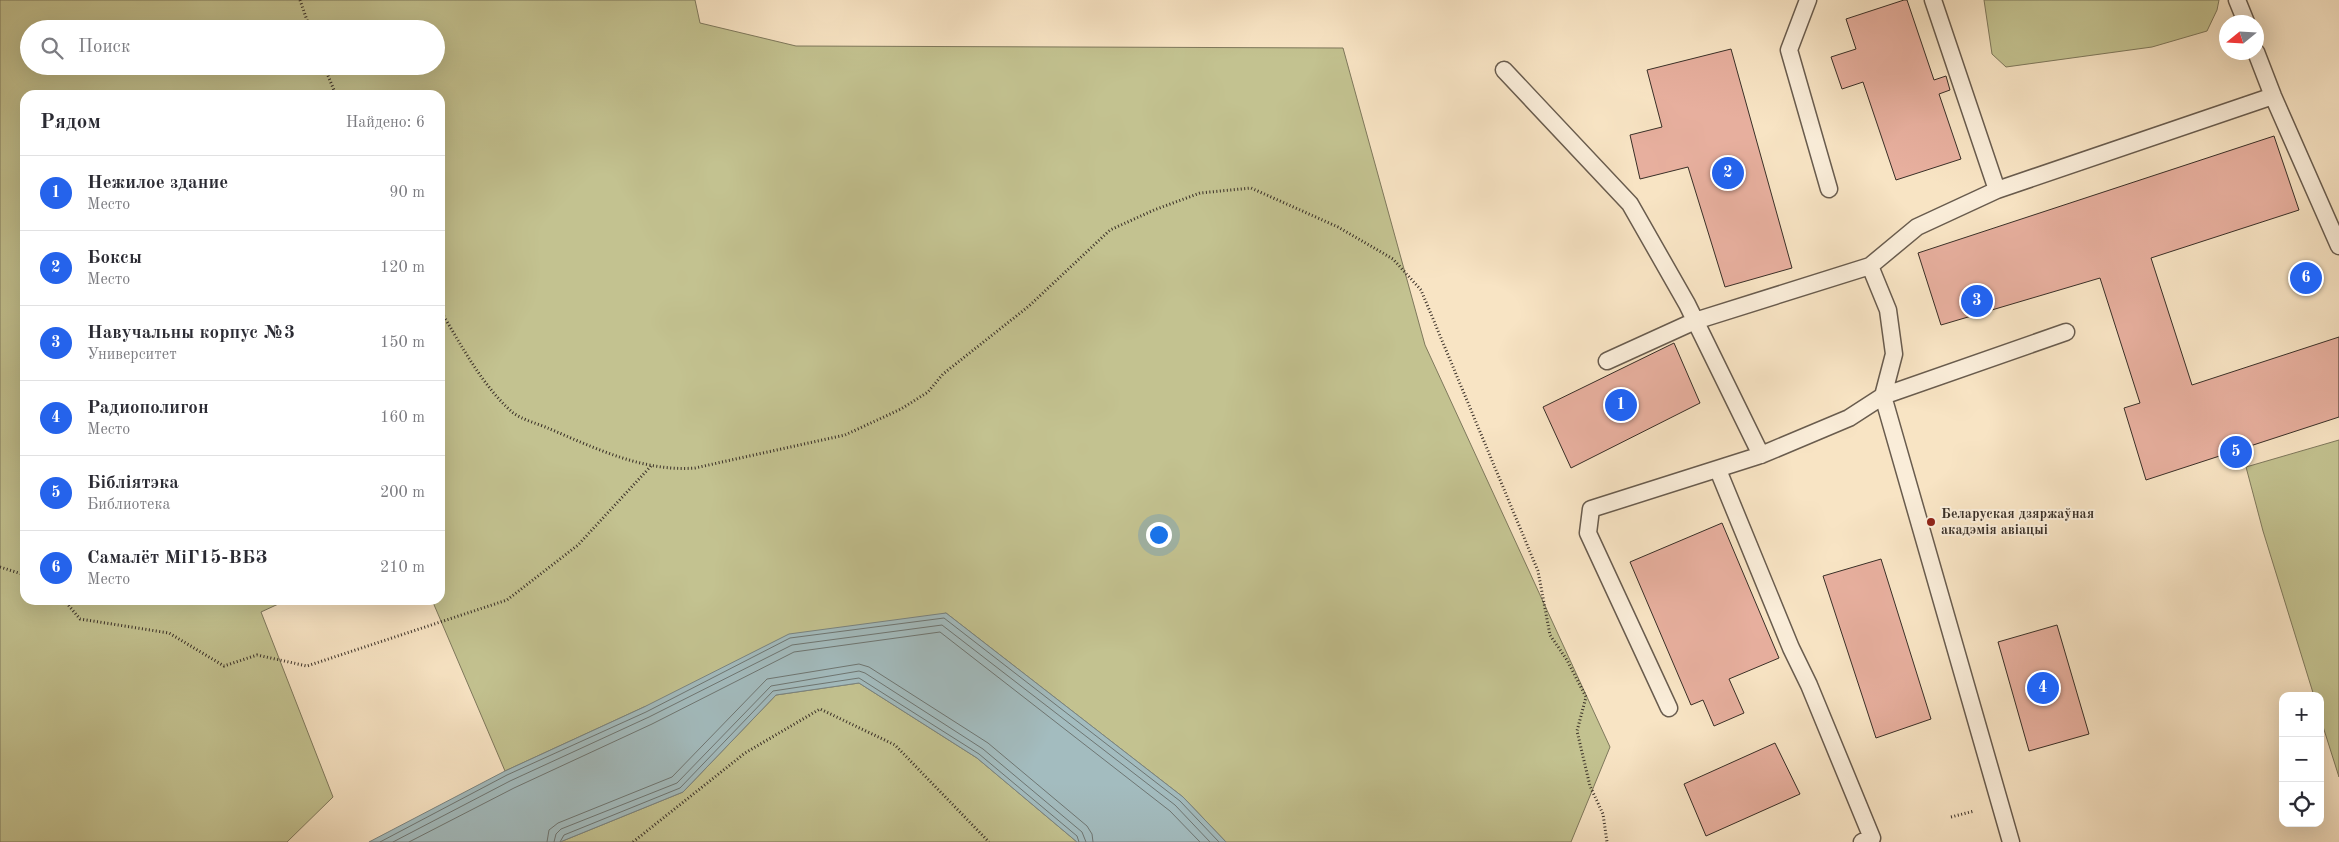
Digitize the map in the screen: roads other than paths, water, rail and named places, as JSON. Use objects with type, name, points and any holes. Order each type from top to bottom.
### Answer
[{"type":"lane","points":[[1808,0],[1790,50],[1829,189]]},
{"type":"lane","points":[[1933,0],[1997,190]]},
{"type":"lane","points":[[2237,0],[2243,15]]},
{"type":"lane","points":[[2259,60],[2339,246]]},
{"type":"lane","points":[[1504,70],[1630,204],[1695,321],[1761,455]]},
{"type":"lane","points":[[1607,361],[1695,321],[1870,266],[1917,227],[1997,190],[2273,96]]},
{"type":"lane","points":[[1870,266],[1888,310],[1894,354],[1883,396],[2011,842]]},
{"type":"lane","points":[[1669,708],[1588,532],[1591,508],[1718,470],[1761,455],[1849,418],[1883,396],[2066,332]]},
{"type":"lane","points":[[1718,470],[1872,838],[1862,842]]},
{"type":"water","points":[[946,613],[1183,797],[1226,842],[1077,842],[977,758],[859,683],[776,695],[683,792],[560,842],[369,842],[505,771],[644,707],[789,634]]},
{"type":"place","name":"Боксы","points":[[1728,173]]},
{"type":"place","name":"Самалёт МіГ15-ВБЗ","points":[[2306,278]]},
{"type":"place","name":"Навучальны корпус №3","points":[[1977,301]]},
{"type":"place","name":"Нежилое здание","points":[[1621,405]]},
{"type":"place","name":"Бібліятэка","points":[[2236,452]]},
{"type":"place","name":"Беларуская дзяржаўная акадэмія авіацыі","points":[[1931,522]]},
{"type":"place","name":"Радиополигон","points":[[2043,688]]}]
